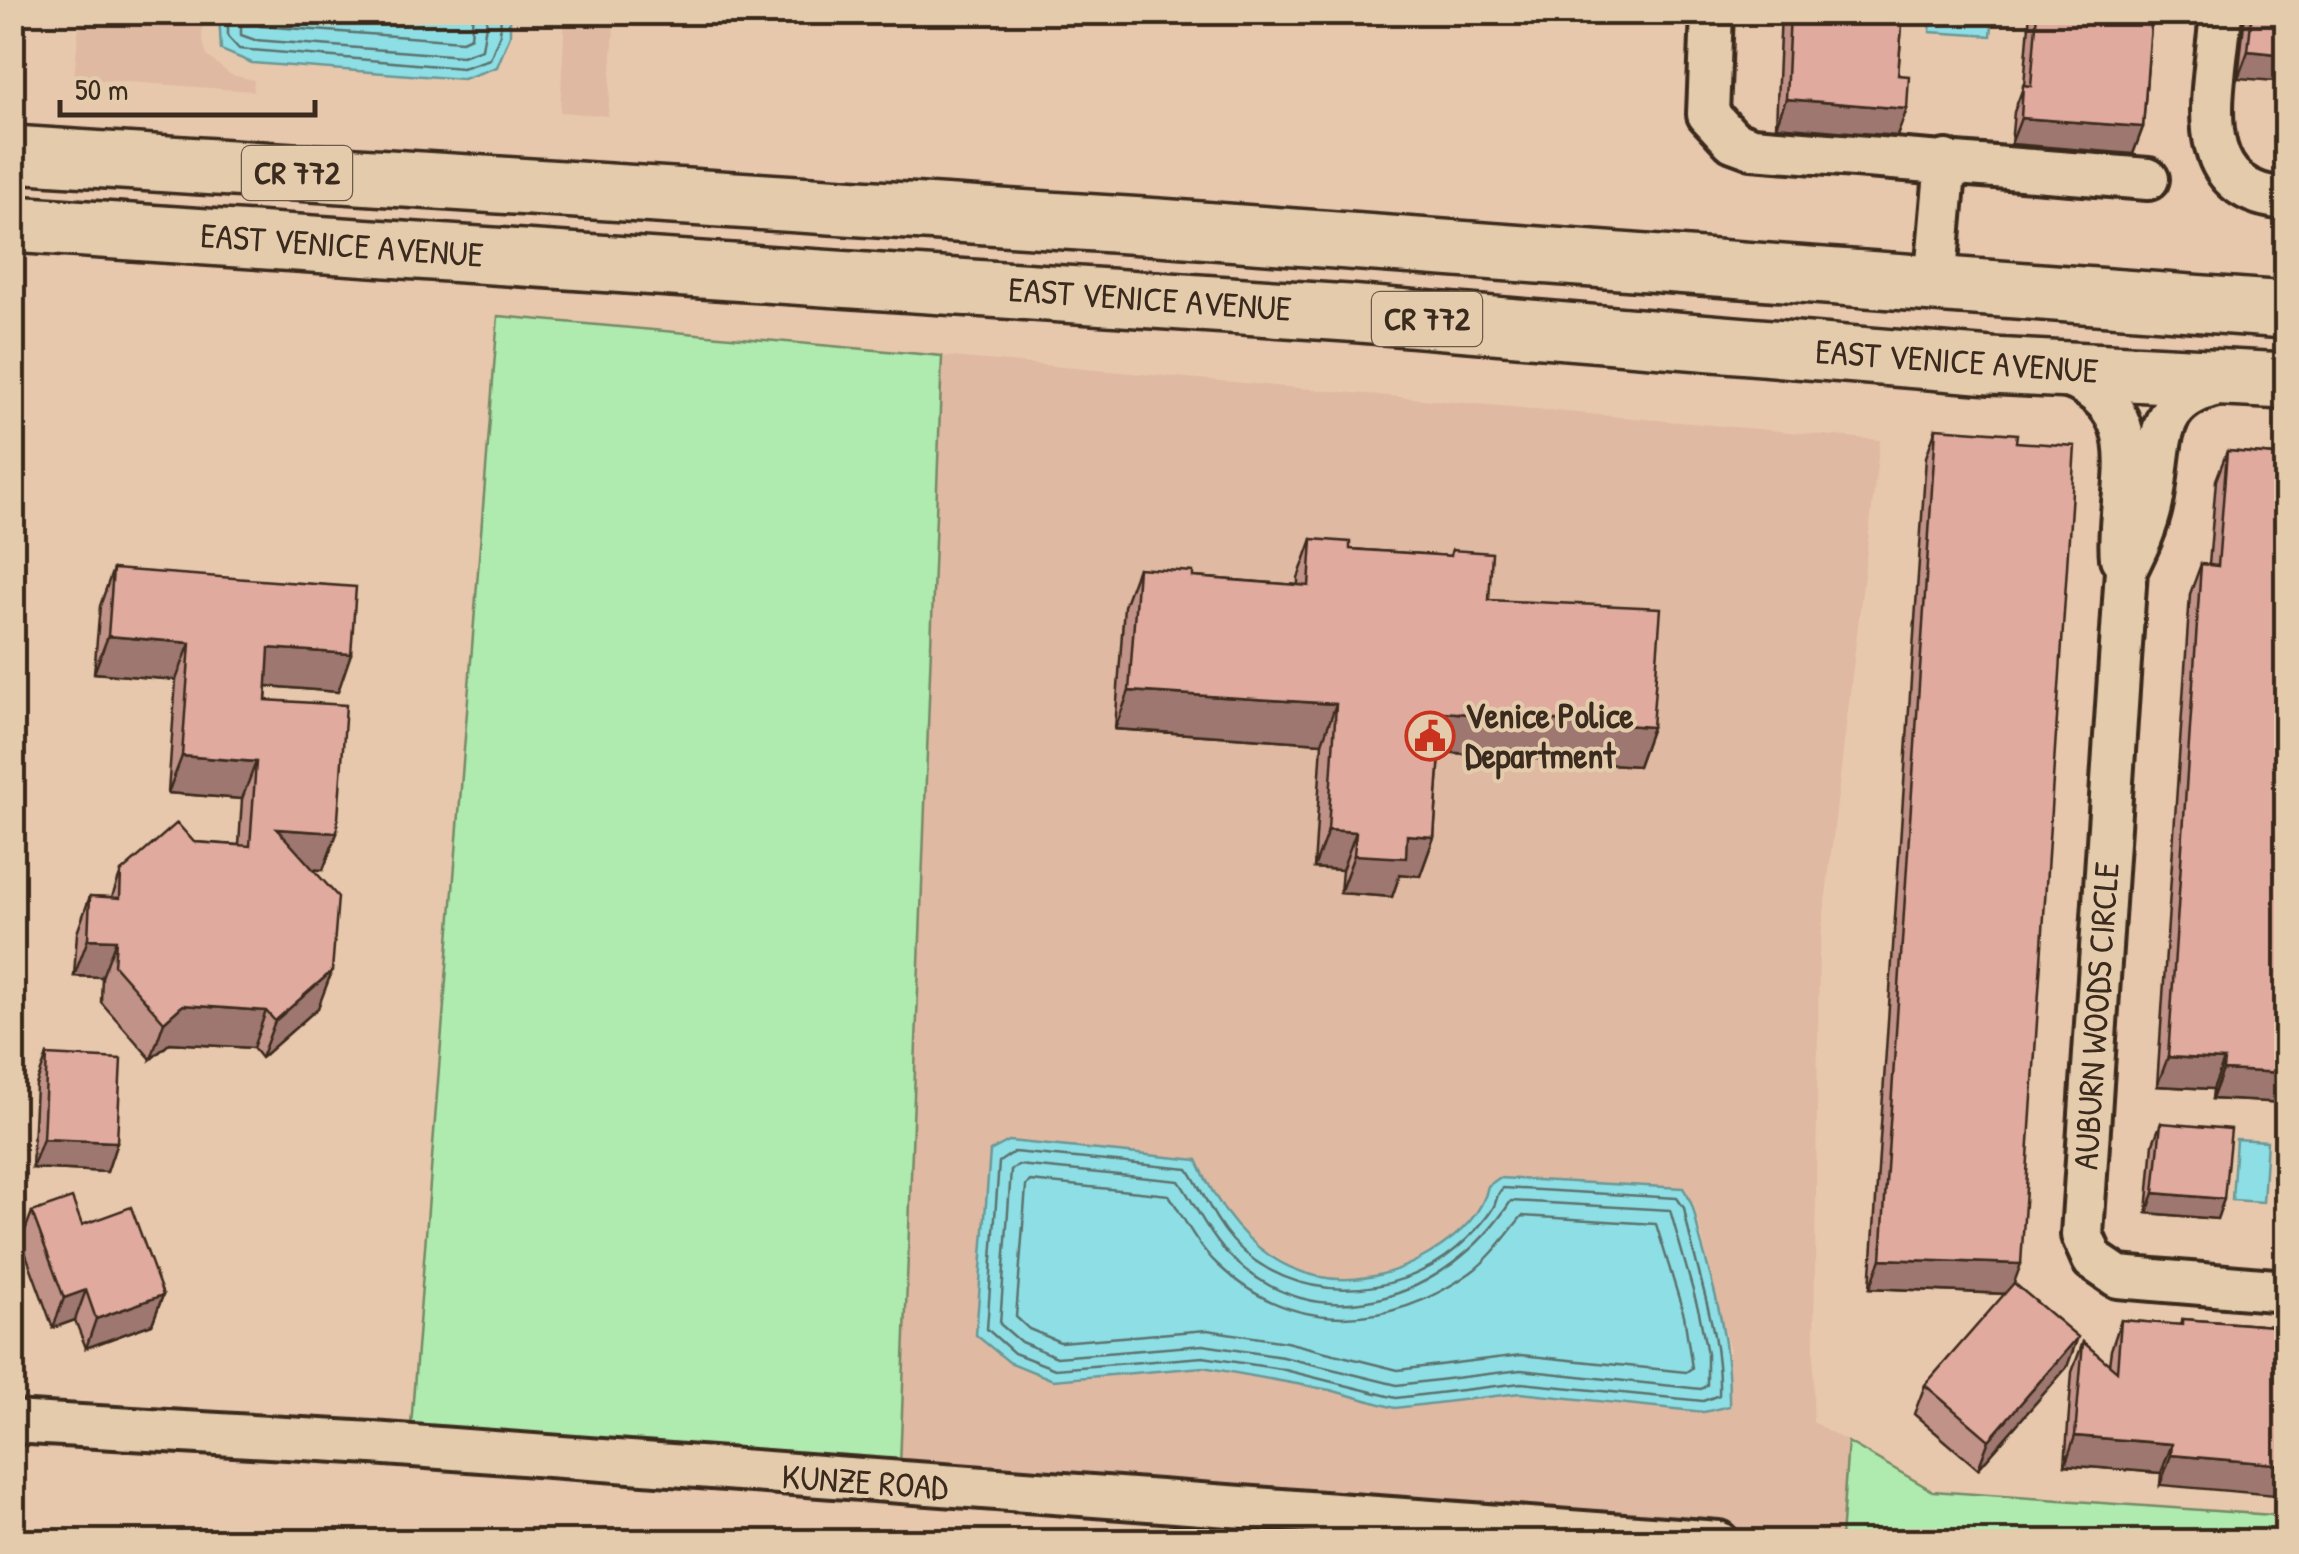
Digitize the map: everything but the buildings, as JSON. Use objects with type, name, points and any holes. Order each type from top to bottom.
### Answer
[{"type":"main road","name":"EAST VENICE AVENUE","points":[[13,165],[1159,227],[2286,310]]},
{"type":"main road","name":"EAST VENICE AVENUE","points":[[12,224],[1348,313],[1991,366],[2269,380]]},
{"type":"main road","points":[[568,260],[686,242],[730,242],[1084,262],[1159,227]]},
{"type":"street","points":[[1712,12],[1708,114],[1733,141],[1752,148],[2148,180]]},
{"type":"street","points":[[2221,12],[2213,122],[2217,158],[2232,182],[2243,190],[2286,200]]},
{"type":"street","points":[[1935,285],[1946,161]]},
{"type":"street","name":"AUBURN WOODS CIRCLE","points":[[1991,366],[2071,376],[2106,400],[2116,414],[2126,451],[2120,546],[2126,570],[2082,1235],[2093,1260],[2118,1277],[2286,1291]]},
{"type":"street","name":"AUBURN WOODS CIRCLE","points":[[2126,570],[2148,521],[2160,432],[2166,418],[2202,390],[2269,380]]},
{"type":"street","name":"KUNZE ROAD","points":[[12,1422],[391,1444],[1718,1542]]},
{"type":"shaded area","points":[[80,13],[204,13],[202,37],[207,56],[231,75],[254,80],[253,91],[74,78]]},
{"type":"shaded area","points":[[565,13],[615,13],[608,116],[560,112]]},
{"type":"shaded area","points":[[942,356],[1880,440],[1819,955],[1813,1422],[1848,1442],[1841,1538],[899,1493]],"holes":[[[1009,1141],[1196,1160],[1214,1200],[1243,1237],[1305,1275],[1371,1280],[1399,1272],[1450,1241],[1485,1202],[1488,1186],[1694,1204],[1730,1352],[1570,1396],[1520,1393],[1395,1408],[1330,1390],[1203,1367],[1114,1376],[976,1335],[990,1151]]]},
{"type":"green space","points":[[498,316],[942,356],[899,1493],[408,1464]]},
{"type":"green space","points":[[1848,1442],[1933,1491],[2286,1516],[2286,1541],[1841,1538]]},
{"type":"water","points":[[219,13],[510,13],[510,35],[497,67],[463,79],[252,63],[221,50]]},
{"type":"water","points":[[1931,13],[1993,13],[1991,36],[1930,32]]},
{"type":"water","points":[[2236,1139],[2267,1141],[2263,1202],[2232,1200]]},
{"type":"water","points":[[1009,1141],[1197,1160],[1237,1226],[1262,1250],[1290,1267],[1322,1277],[1356,1279],[1391,1271],[1429,1254],[1466,1226],[1480,1207],[1488,1186],[1499,1178],[1683,1188],[1694,1212],[1721,1321],[1729,1406],[1704,1412],[1520,1393],[1395,1408],[1330,1390],[1203,1367],[1053,1380],[1009,1362],[976,1335],[990,1151]]},
{"type":"place","name":"Venice Police Department","points":[[1430,736]]}]
